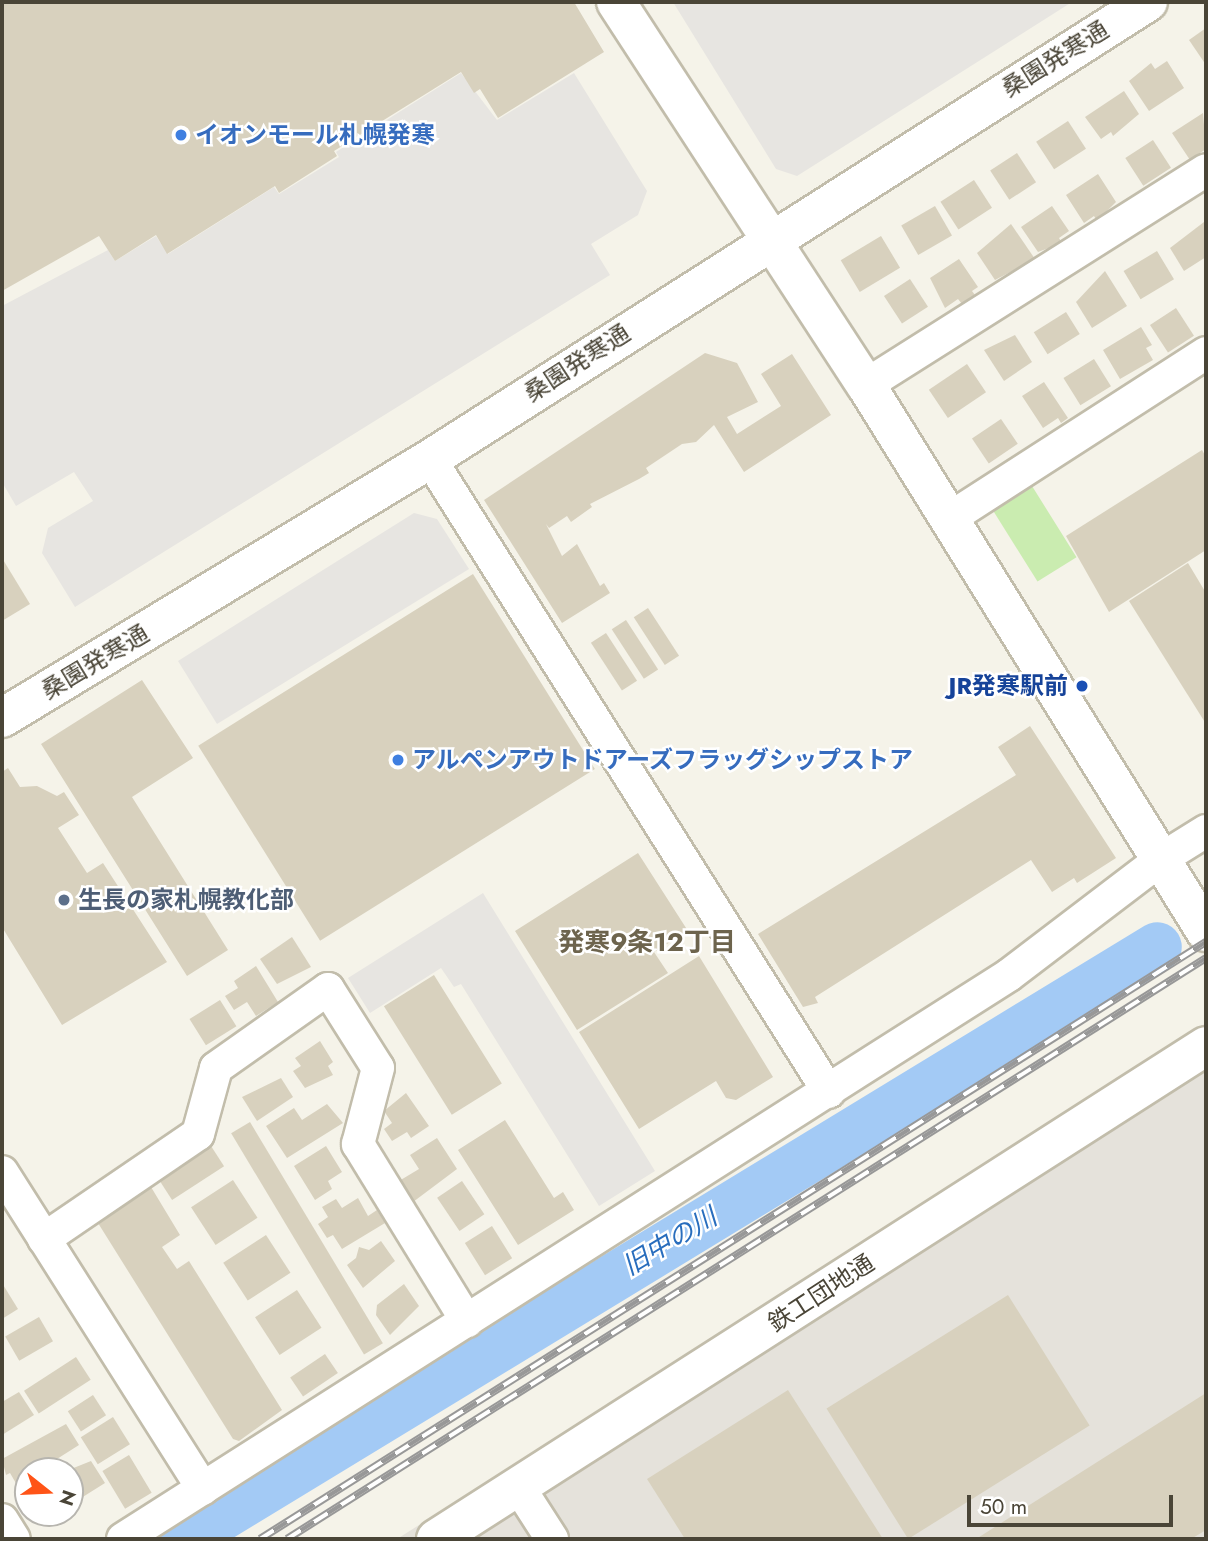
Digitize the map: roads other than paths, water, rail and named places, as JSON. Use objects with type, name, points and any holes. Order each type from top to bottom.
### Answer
[{"type":"street","points":[[615,2],[866,385],[947,520],[1206,932]]},
{"type":"street","name":"桑園発寒通","points":[[2,718],[430,459],[771,237],[1148,2]]},
{"type":"street","points":[[866,385],[1206,170]]},
{"type":"street","points":[[947,520],[1206,353]]},
{"type":"street","points":[[430,459],[830,1092]]},
{"type":"street","points":[[123,1539],[830,1092],[1009,975],[1161,859],[1206,831]]},
{"type":"street","points":[[44,1239],[198,1134],[216,1068],[328,989],[378,1068],[358,1144],[467,1321]]},
{"type":"street","name":"鉄工団地通","points":[[436,1539],[1206,1046]]},
{"type":"street","points":[[2,1172],[203,1489]]},
{"type":"street","points":[[518,1486],[552,1539]]},
{"type":"street","points":[[2,1520],[14,1539]]},
{"type":"waterway","name":"旧中の川","points":[[183,1539],[1157,946]]},
{"type":"railway","points":[[260,1539],[1206,942]]},
{"type":"railway","points":[[287,1539],[1206,958]]},
{"type":"place","name":"イオンモール札幌発寒","points":[[181,135]]},
{"type":"place","name":"JR発寒駅前","points":[[1082,686]]},
{"type":"place","name":"アルペンアウトドアーズフラッグシップストア","points":[[398,760]]},
{"type":"place","name":"生長の家札幌教化部","points":[[64,900]]},
{"type":"district","name":"発寒9条12丁目","points":[[647,943]]}]
